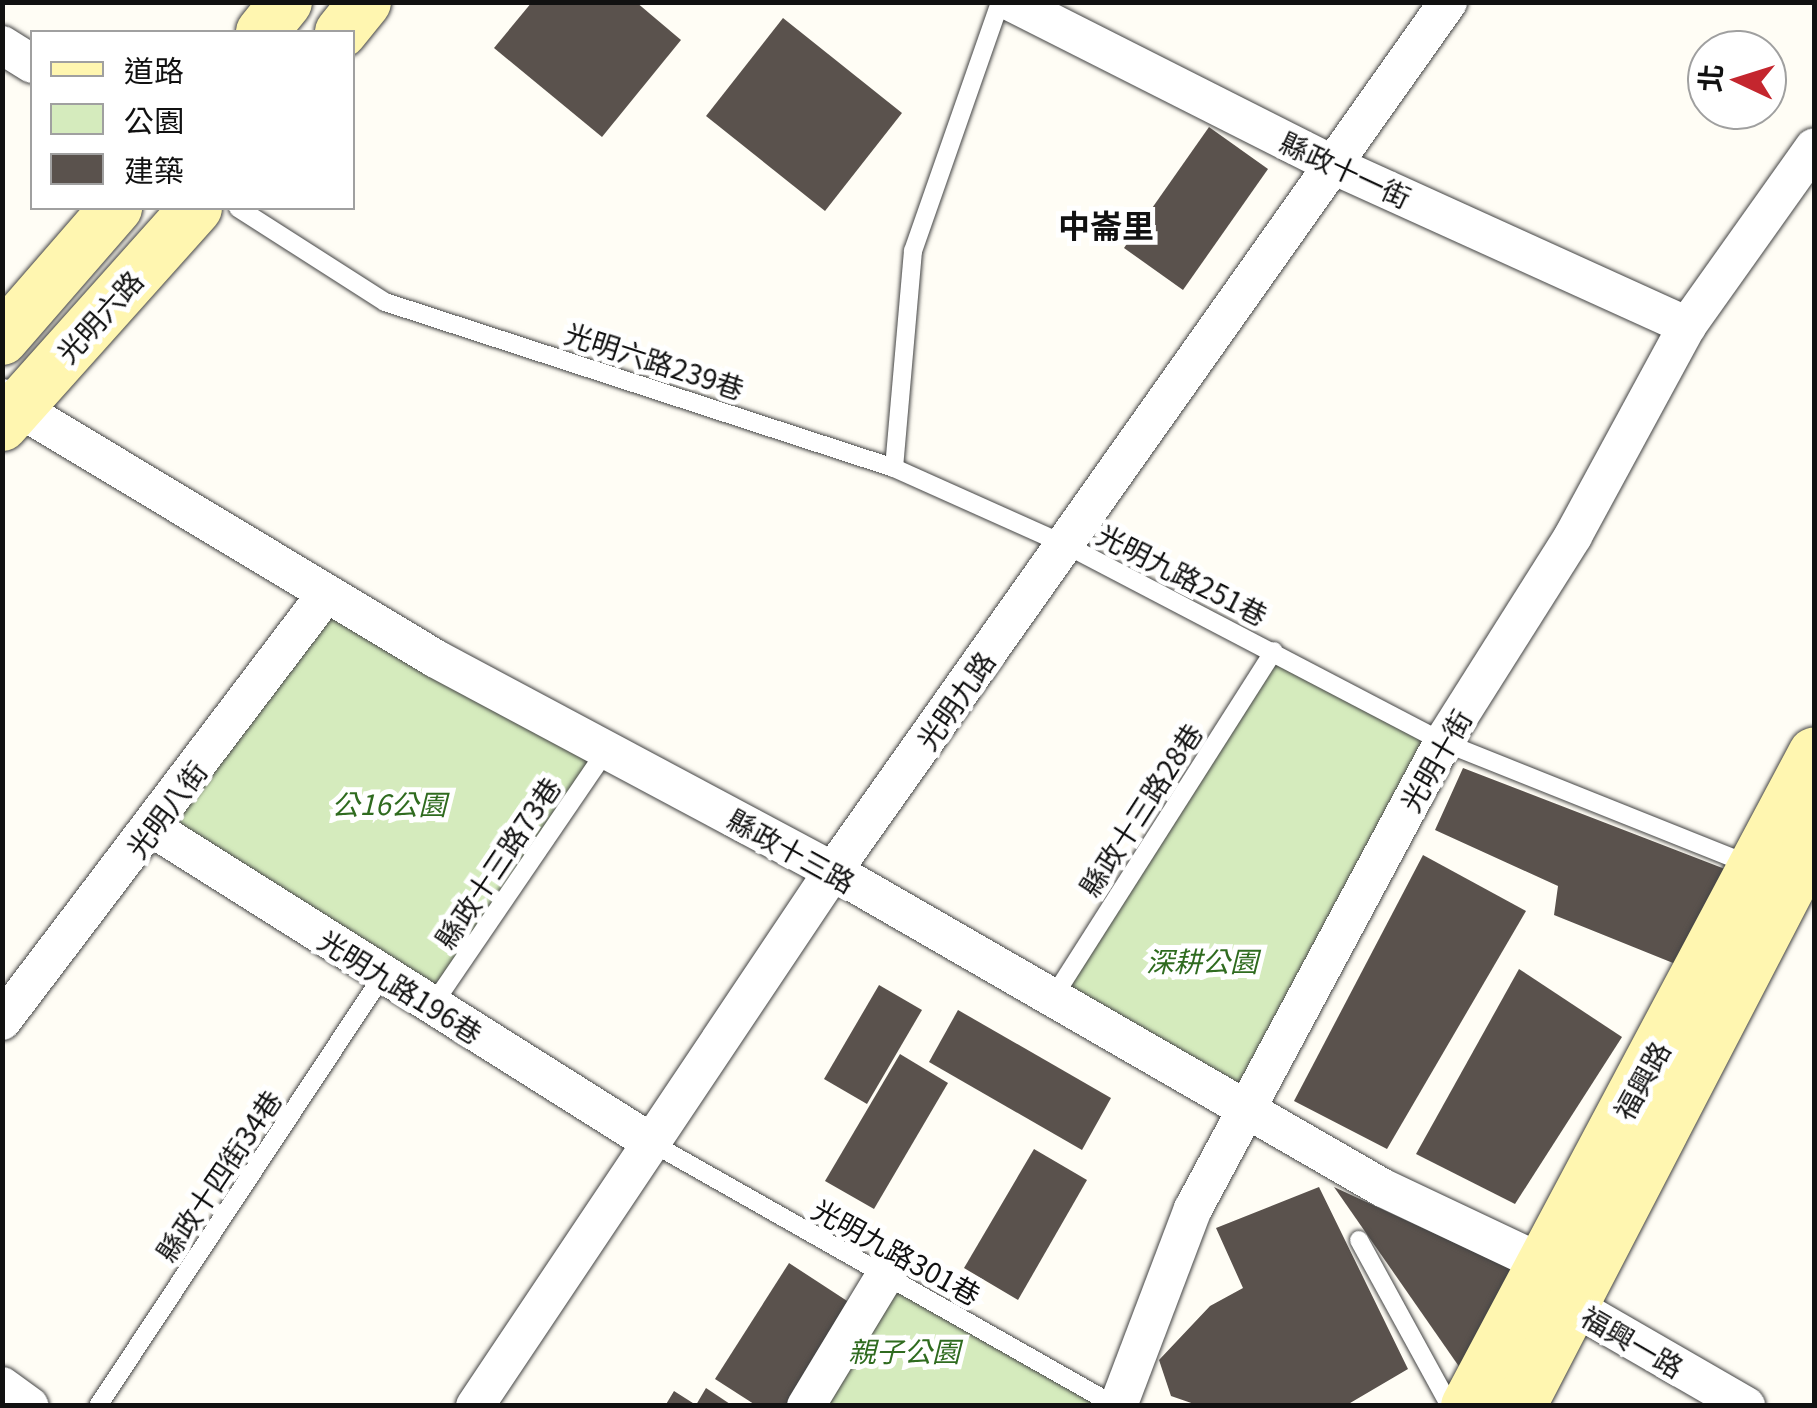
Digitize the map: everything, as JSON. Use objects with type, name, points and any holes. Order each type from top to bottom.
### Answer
[{"type":"street","points":[[264,30],[286,2]]},
{"type":"street","points":[[343,30],[366,2]]},
{"type":"street","name":"縣政十一街","points":[[1010,2],[1335,166],[1687,326]]},
{"type":"street","name":"光明九路","points":[[475,1406],[833,872],[1448,2]]},
{"type":"street","points":[[2,46],[30,63]]},
{"type":"street","name":"光明十街","points":[[1117,1406],[1193,1208],[1443,742],[1573,536],[1687,326],[1814,147]]},
{"type":"street","name":"光明六路","points":[[2,339],[114,210]]},
{"type":"street","name":"光明六路","points":[[7,410],[194,210]]},
{"type":"street","name":"縣政十三路","points":[[7,410],[326,594],[1054,996],[1383,1188],[1542,1262]]},
{"type":"street","name":"光明八街","points":[[2,1021],[326,594]]},
{"type":"street","name":"福興路","points":[[1520,1406],[1788,862],[1814,754]]},
{"type":"street","name":"光明九路196巷","points":[[152,828],[652,1143]]},
{"type":"street","name":"福興路","points":[[1467,1406],[1542,1262],[1788,862]]},
{"type":"street","points":[[1542,1262],[1572,1306]]},
{"type":"street","points":[[806,1406],[884,1277]]},
{"type":"street","name":"福興一路","points":[[1572,1306],[1746,1406]]},
{"type":"street","points":[[2,1386],[30,1406]]},
{"type":"lane","points":[[894,468],[913,251],[1000,2]]},
{"type":"lane","name":"光明六路239巷","points":[[241,210],[385,302],[894,468],[1066,545]]},
{"type":"lane","name":"光明九路251巷","points":[[1066,545],[1443,742],[1788,862]]},
{"type":"lane","name":"縣政十三路28巷","points":[[1054,996],[1274,652]]},
{"type":"lane","name":"縣政十三路73巷","points":[[432,1006],[606,749]]},
{"type":"lane","name":"縣政十四街34巷","points":[[98,1406],[383,975]]},
{"type":"lane","name":"光明九路301巷","points":[[652,1143],[1117,1406]]},
{"type":"lane","points":[[1359,1240],[1450,1406]]},
{"type":"green space","name":"公16公園","points":[[326,594],[607,749],[432,1006],[152,828]]},
{"type":"green space","name":"深耕公園","points":[[1274,651],[1443,742],[1247,1106],[1054,996]]},
{"type":"green space","name":"親子公園","points":[[884,1277],[1116,1406],[806,1406]]},
{"type":"building","points":[[532,2],[636,2],[681,40],[602,137],[494,48]]},
{"type":"building","points":[[783,18],[902,113],[825,211],[706,116]]},
{"type":"building","points":[[1209,127],[1268,169],[1183,290],[1124,248]]},
{"type":"building","points":[[1463,768],[1725,869],[1678,965],[1554,915],[1558,886],[1435,830]]},
{"type":"building","points":[[1423,855],[1526,911],[1387,1149],[1294,1101]]},
{"type":"building","points":[[1519,969],[1622,1037],[1515,1204],[1416,1154]]},
{"type":"building","points":[[879,985],[922,1010],[867,1104],[824,1079]]},
{"type":"building","points":[[958,1010],[1111,1098],[1082,1150],[929,1062]]},
{"type":"building","points":[[900,1054],[948,1083],[874,1209],[825,1181]]},
{"type":"building","points":[[1034,1149],[1087,1180],[1018,1300],[964,1268]]},
{"type":"building","points":[[1319,1187],[1408,1369],[1345,1406],[1200,1406],[1171,1396],[1159,1360],[1210,1306],[1243,1288],[1216,1228]]},
{"type":"building","points":[[1334,1187],[1522,1274],[1467,1378]]},
{"type":"building","points":[[789,1263],[864,1312],[805,1406],[757,1406],[715,1379]]},
{"type":"building","points":[[706,1388],[733,1406],[665,1406],[674,1391],[696,1405]]},
{"type":"district","name":"中崙里","points":[[1106,224]]}]
